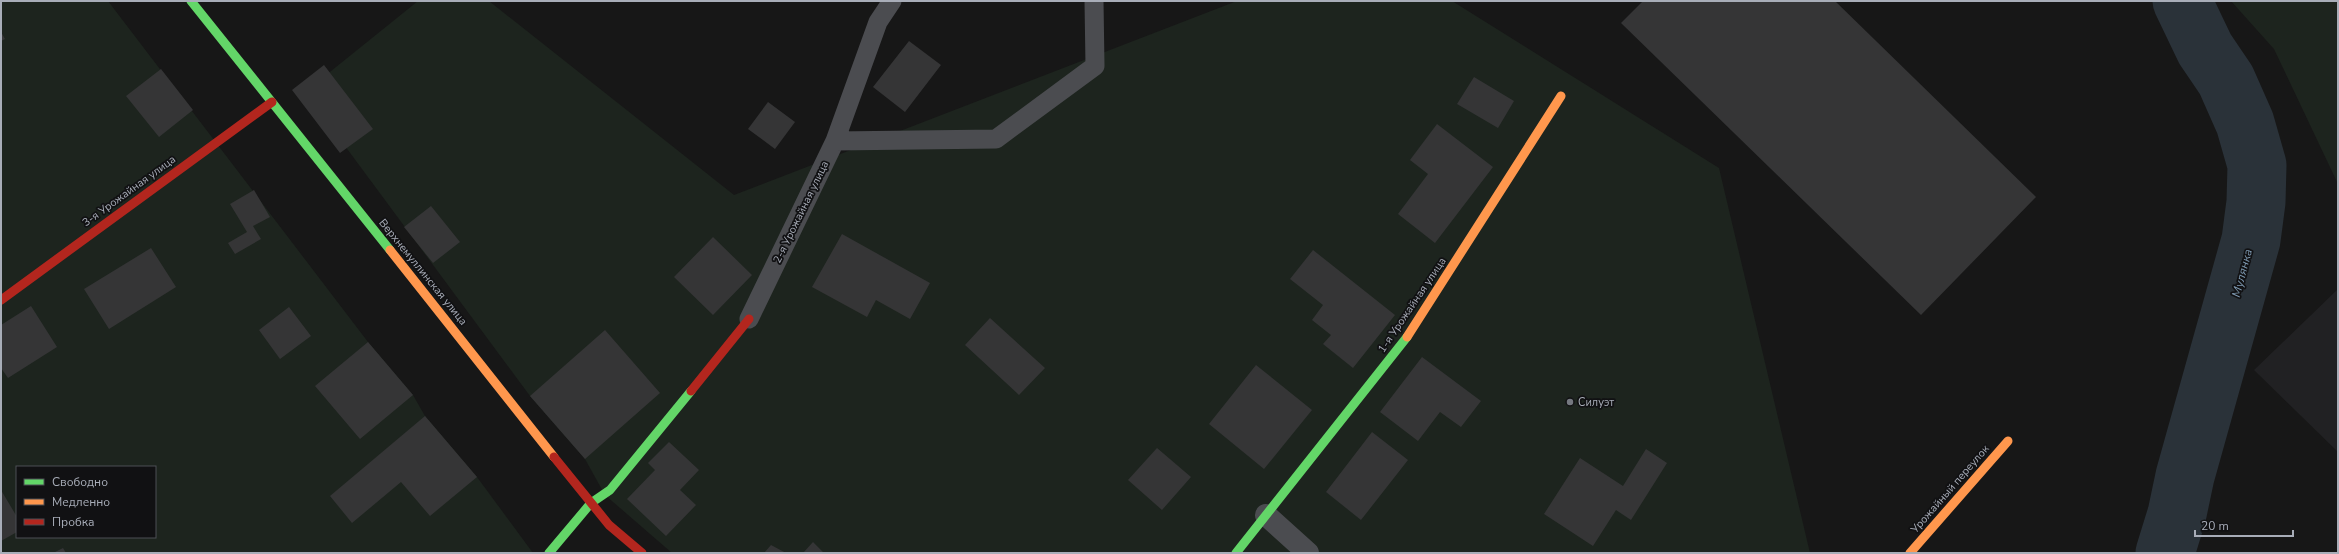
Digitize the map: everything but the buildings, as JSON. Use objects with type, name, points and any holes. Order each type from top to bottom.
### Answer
[{"type":"street","name":"Верхнемуллинская улица","points":[[191,1],[609,525],[642,553]]},
{"type":"street","name":"1-я Урожайная улица","points":[[1236,553],[1405,341],[1561,96]]},
{"type":"street","name":"3-я Урожайная улица","points":[[1,300],[272,102]]},
{"type":"street","name":"2-я Урожайная улица","points":[[549,553],[591,502],[610,490],[749,319]]},
{"type":"street","name":"Урожайный переулок","points":[[1910,553],[2008,441]]},
{"type":"street","points":[[1266,515],[1308,553]]},
{"type":"lane","name":"2-я Урожайная улица","points":[[749,319],[835,141],[878,22],[892,1]]},
{"type":"lane","points":[[835,141],[996,139],[1095,66],[1094,1]]},
{"type":"shaded area","points":[[1,1],[108,1],[368,342],[413,395],[425,416],[477,477],[533,553],[1,553]]},
{"type":"shaded area","points":[[418,1],[489,1],[734,195],[1237,1],[1452,1],[1719,168],[1810,553],[672,553],[605,495],[585,459],[530,396],[305,92]]},
{"type":"shaded area","points":[[2231,1],[2338,1],[2338,184],[2274,49]]},
{"type":"shaded area","points":[[2338,289],[2338,452],[2254,370]]},
{"type":"waterway","name":"Мулянка","points":[[2165,553],[2177,514],[2185,476],[2251,240],[2256,202],[2257,165],[2245,123],[2226,80],[2205,49],[2182,1]]},
{"type":"traffic: fast","points":[[191,1],[390,250]]},
{"type":"traffic: fast","points":[[1236,553],[1407,337]]},
{"type":"traffic: fast","points":[[549,553],[591,503],[610,490],[691,391]]},
{"type":"traffic: slow","points":[[1407,337],[1561,96]]},
{"type":"traffic: slow","points":[[390,250],[554,457]]},
{"type":"traffic: slow","points":[[1910,553],[2008,441]]},
{"type":"traffic: jam","points":[[1,300],[272,102]]},
{"type":"traffic: jam","points":[[691,391],[749,319]]},
{"type":"traffic: jam","points":[[554,457],[609,525],[642,553]]},
{"type":"place","name":"Силуэт","points":[[1570,402]]}]
